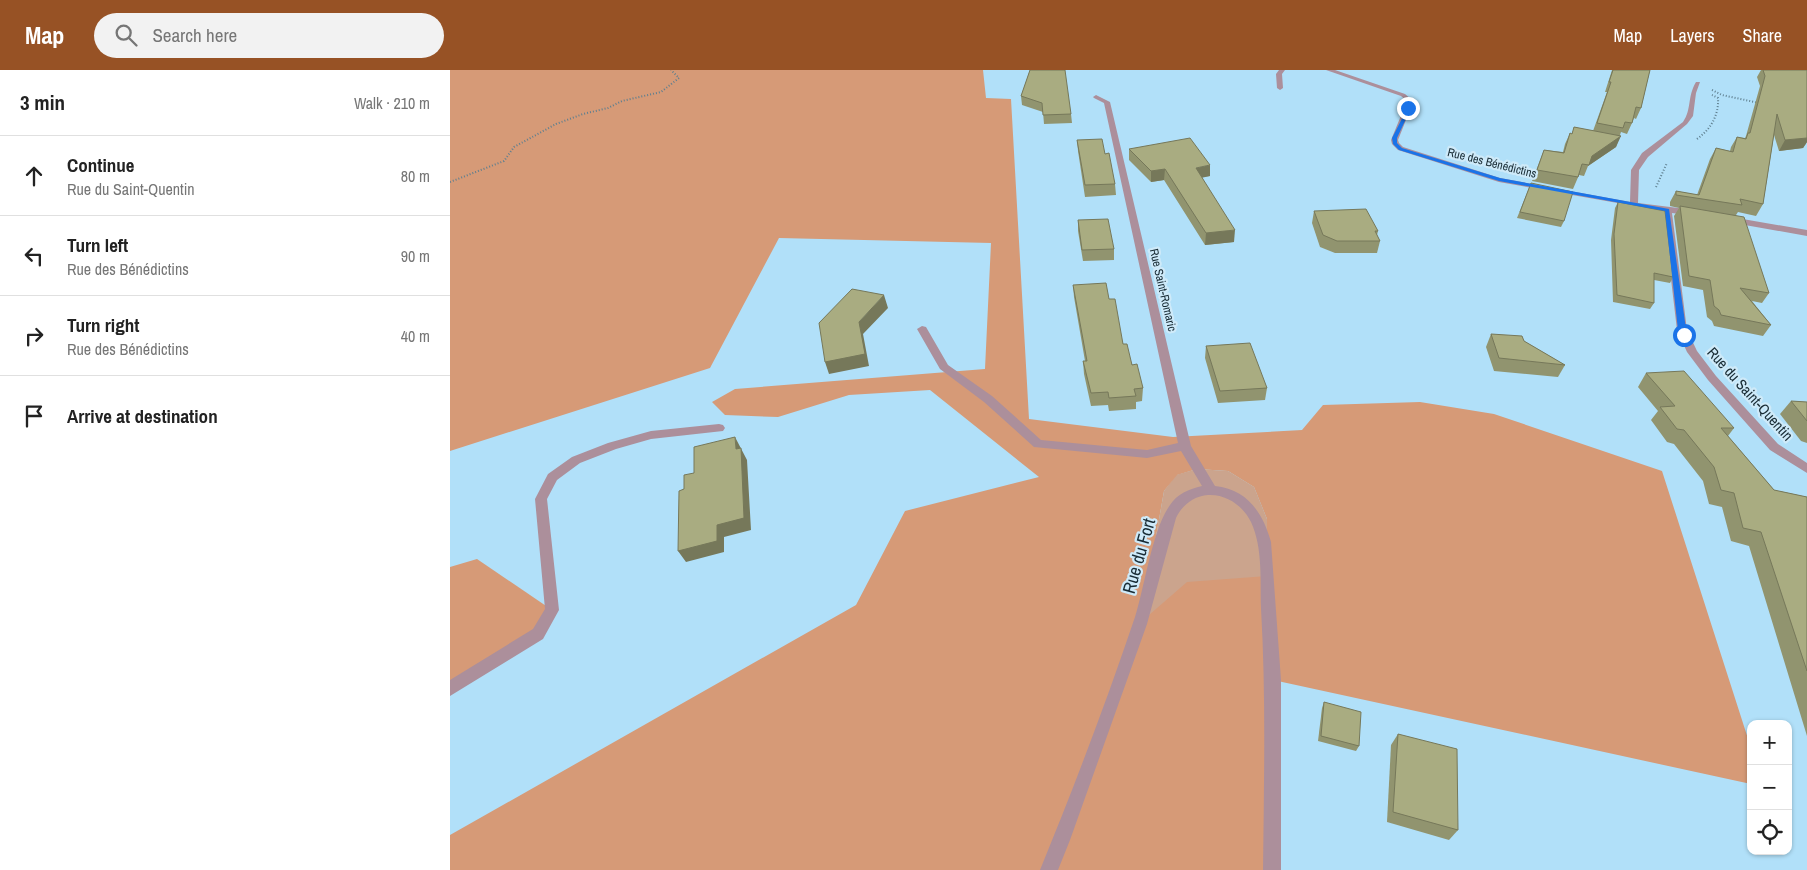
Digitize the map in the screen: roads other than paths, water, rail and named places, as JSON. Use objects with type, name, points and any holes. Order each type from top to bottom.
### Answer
[{"type":"street","name":"Rue des Bénédictins","points":[[1329,70],[1404,95],[1410,101],[1394,138],[1395,144],[1401,149],[1499,180],[1634,205],[1701,214]]},
{"type":"street","points":[[1278,74],[1280,88]]},
{"type":"street","points":[[1634,205],[1635,170],[1645,156],[1685,123],[1691,115],[1693,93],[1698,83]]},
{"type":"street","name":"Rue Saint-Romaric","points":[[1096,97],[1107,102],[1185,446],[1211,490]]},
{"type":"street","name":"Rue du Saint-Quentin","points":[[1667,210],[1682,330],[1692,352],[1712,378],[1774,446],[1807,469]]},
{"type":"street","points":[[1720,218],[1807,233]]},
{"type":"street","points":[[922,329],[944,367],[988,399],[1038,444],[1147,454],[1185,446]]},
{"type":"street","points":[[450,689],[538,634],[552,610],[541,499],[552,477],[576,460],[612,446],[652,435],[719,428]]},
{"type":"street","points":[[1211,490],[1230,494],[1244,504],[1261,529],[1265,548],[1273,680],[1272,870]]},
{"type":"street","name":"Rue du Fort","points":[[1049,870],[1080,794],[1141,622],[1168,522],[1183,499],[1196,492],[1211,490]]}]
